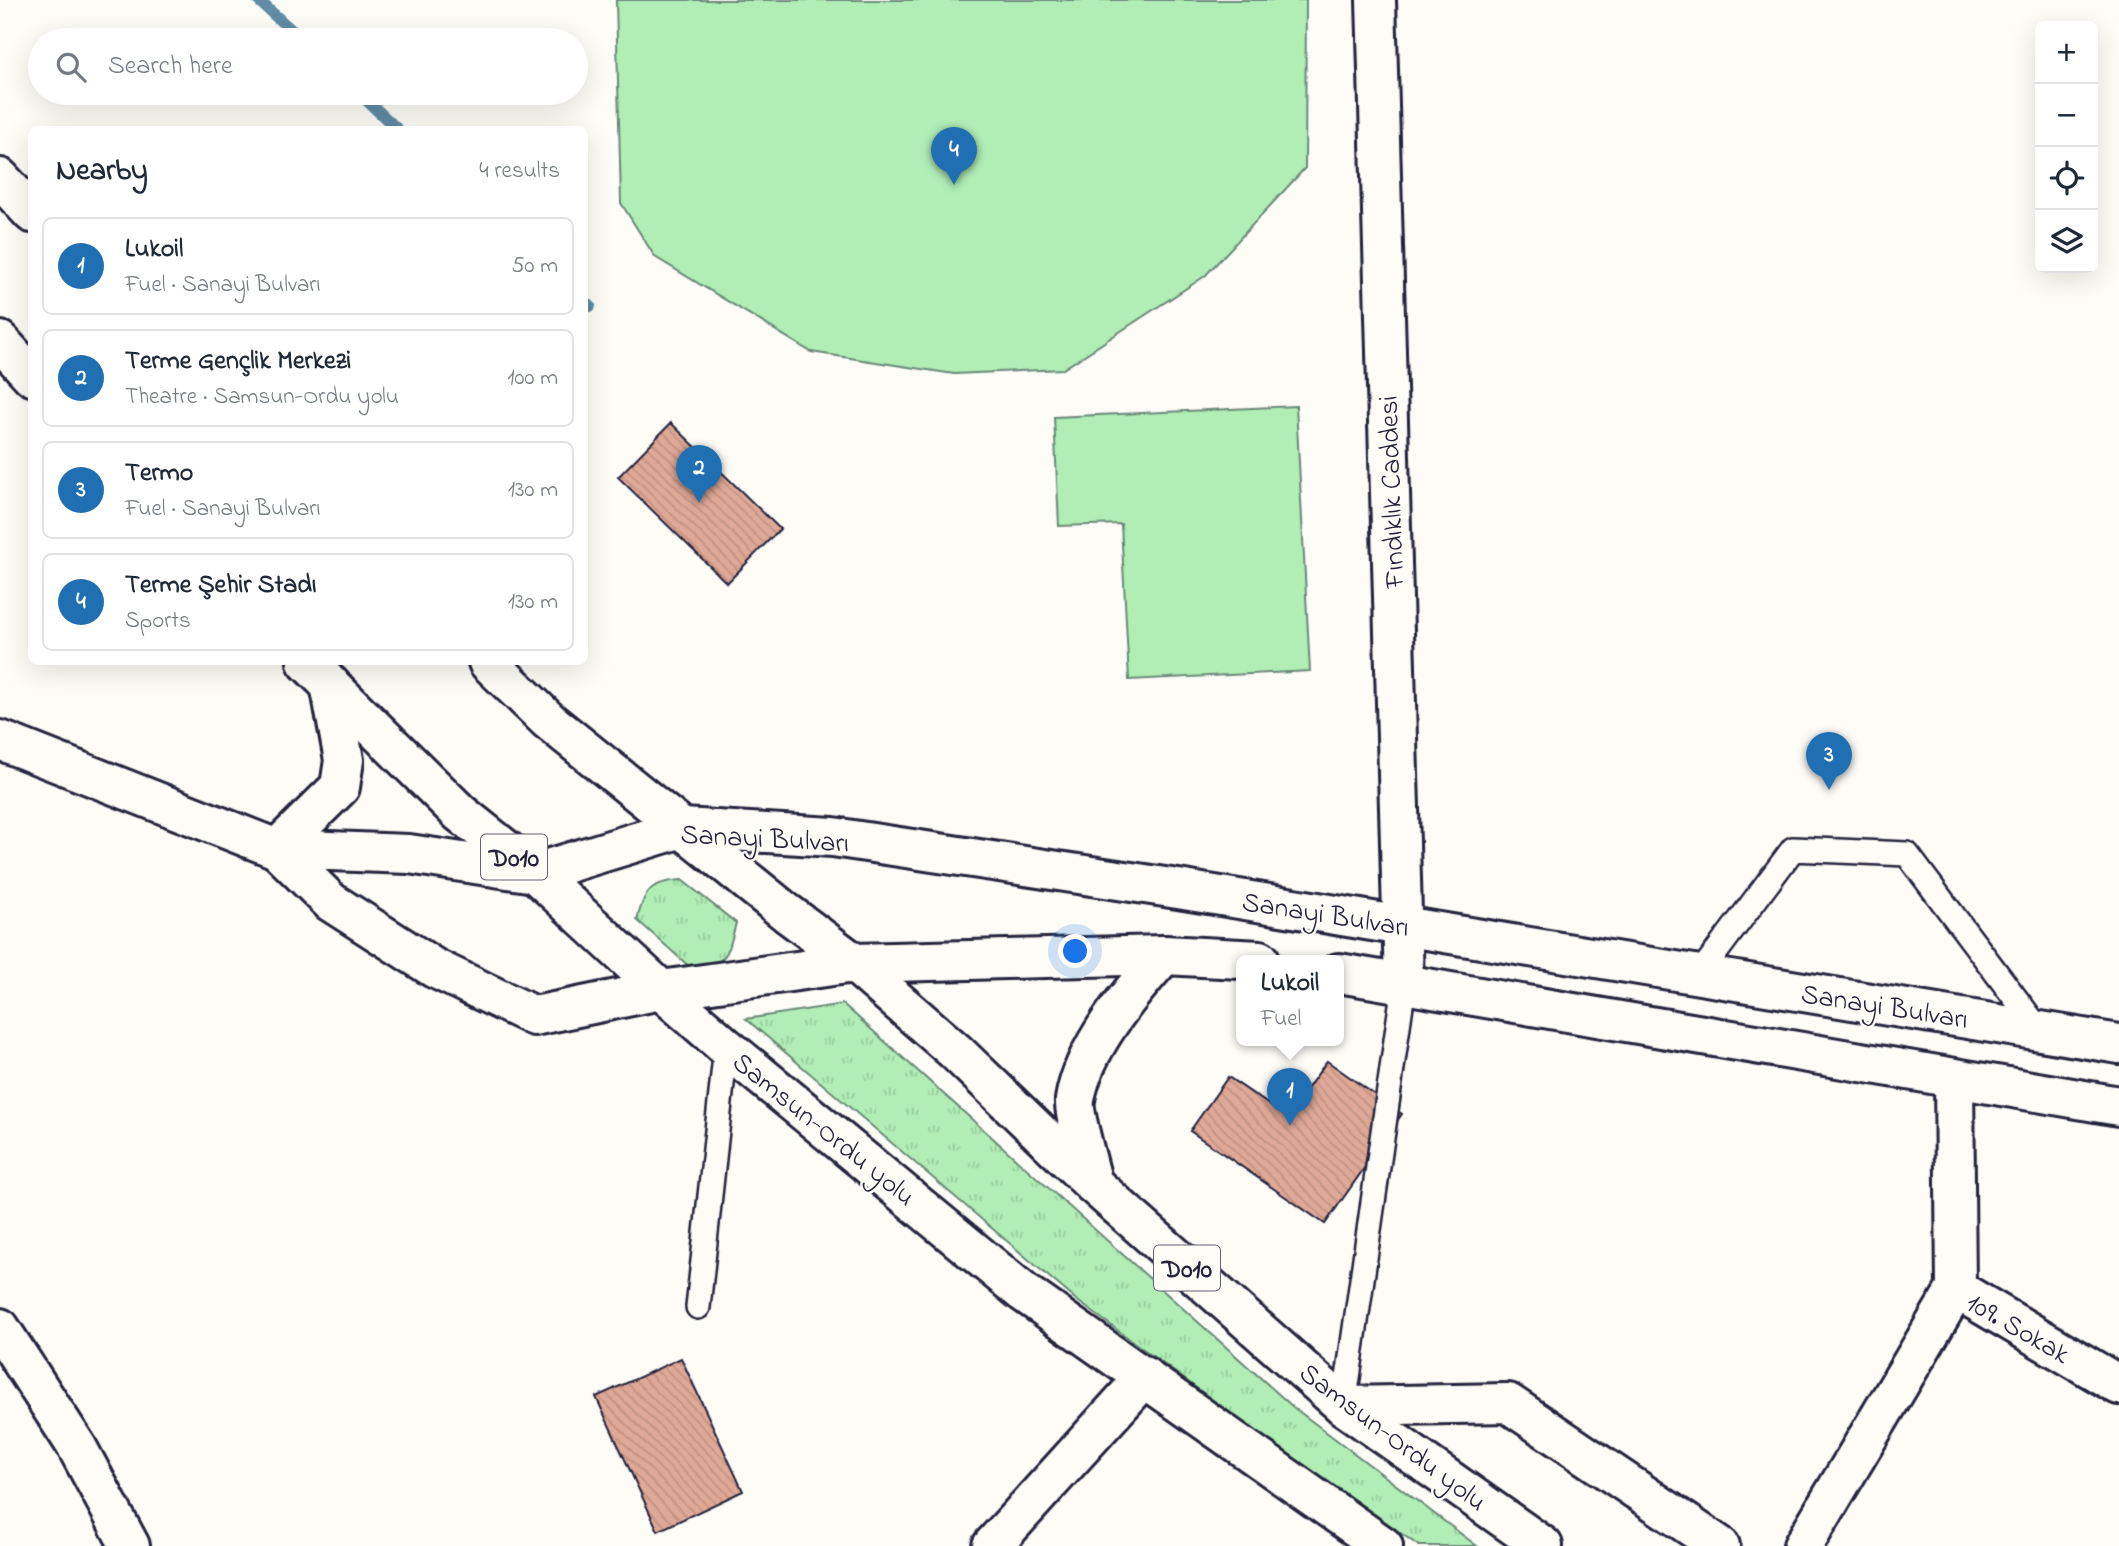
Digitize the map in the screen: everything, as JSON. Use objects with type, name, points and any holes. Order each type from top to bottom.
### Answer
[{"type":"main road","name":"Fındıklık Caddesi","points":[[1376,0],[1404,984]]},
{"type":"main road","points":[[0,178],[28,209]]},
{"type":"main road","points":[[0,341],[28,372]]},
{"type":"main road","name":"Samsun-Ordu yolu","points":[[491,665],[549,720],[854,963],[955,1051],[1093,1184],[1344,1406],[1543,1546]]},
{"type":"main road","points":[[277,849],[340,787],[344,760],[318,673]]},
{"type":"main road","name":"Samsun-Ordu yolu","points":[[318,673],[460,813],[535,873],[661,990],[726,1047],[1023,1292],[1383,1546]]},
{"type":"main road","points":[[0,740],[277,849],[409,854],[535,873]]},
{"type":"main road","name":"Sanayi Bulvarı","points":[[535,873],[682,828],[833,837],[1403,926],[2119,1044]]},
{"type":"main road","name":"Sanayi Bulvarı","points":[[277,849],[331,902],[434,968],[534,1016],[661,990],[854,963],[1164,955],[1236,959]]},
{"type":"main road","points":[[1093,1184],[1074,1102],[1086,1065],[1106,1029],[1164,955]]},
{"type":"main road","name":"Sanayi Bulvarı","points":[[1344,974],[2119,1107]]},
{"type":"main road","points":[[1804,1546],[1956,1289],[1954,1078]]},
{"type":"main road","name":"109. Sokak","points":[[1956,1289],[2119,1385]]},
{"type":"main road","points":[[0,1328],[76,1447],[130,1546]]},
{"type":"main road","points":[[992,1546],[1145,1377]]},
{"type":"main road","points":[[1344,1406],[1508,1403],[1720,1546]]},
{"type":"lane","points":[[1699,975],[1793,849],[1907,853],[2040,1031]]},
{"type":"lane","points":[[1344,1406],[1404,984]]},
{"type":"lane","points":[[698,1307],[726,1047]]},
{"type":"green space","points":[[616,0],[1306,0],[1305,168],[1205,276],[1063,369],[954,374],[811,352],[655,257],[621,203]]},
{"type":"green space","points":[[1296,406],[1310,671],[1129,680],[1121,524],[1059,526],[1054,417]]},
{"type":"green space","points":[[682,880],[736,923],[731,944],[724,956],[713,964],[692,969],[637,920],[650,890],[663,883]]},
{"type":"green space","points":[[843,1004],[1293,1407],[1477,1546],[1419,1546],[1225,1409],[1075,1299],[746,1019]]},
{"type":"building","points":[[671,423],[780,529],[727,583],[618,477]]},
{"type":"building","points":[[1327,1061],[1402,1114],[1325,1224],[1190,1131],[1228,1077],[1287,1117]]},
{"type":"building","points":[[681,1358],[743,1491],[658,1531],[596,1397]]},
{"type":"waterway","points":[[258,0],[289,28]]},
{"type":"waterway","points":[[372,105],[394,126]]},
{"type":"place","name":"Terme Şehir Stadı","points":[[954,185]]},
{"type":"place","name":"Terme Gençlik Merkezi","points":[[699,503]]},
{"type":"place","name":"Termo","points":[[1829,790]]},
{"type":"place","name":"Lukoil","points":[[1290,1126]]}]
